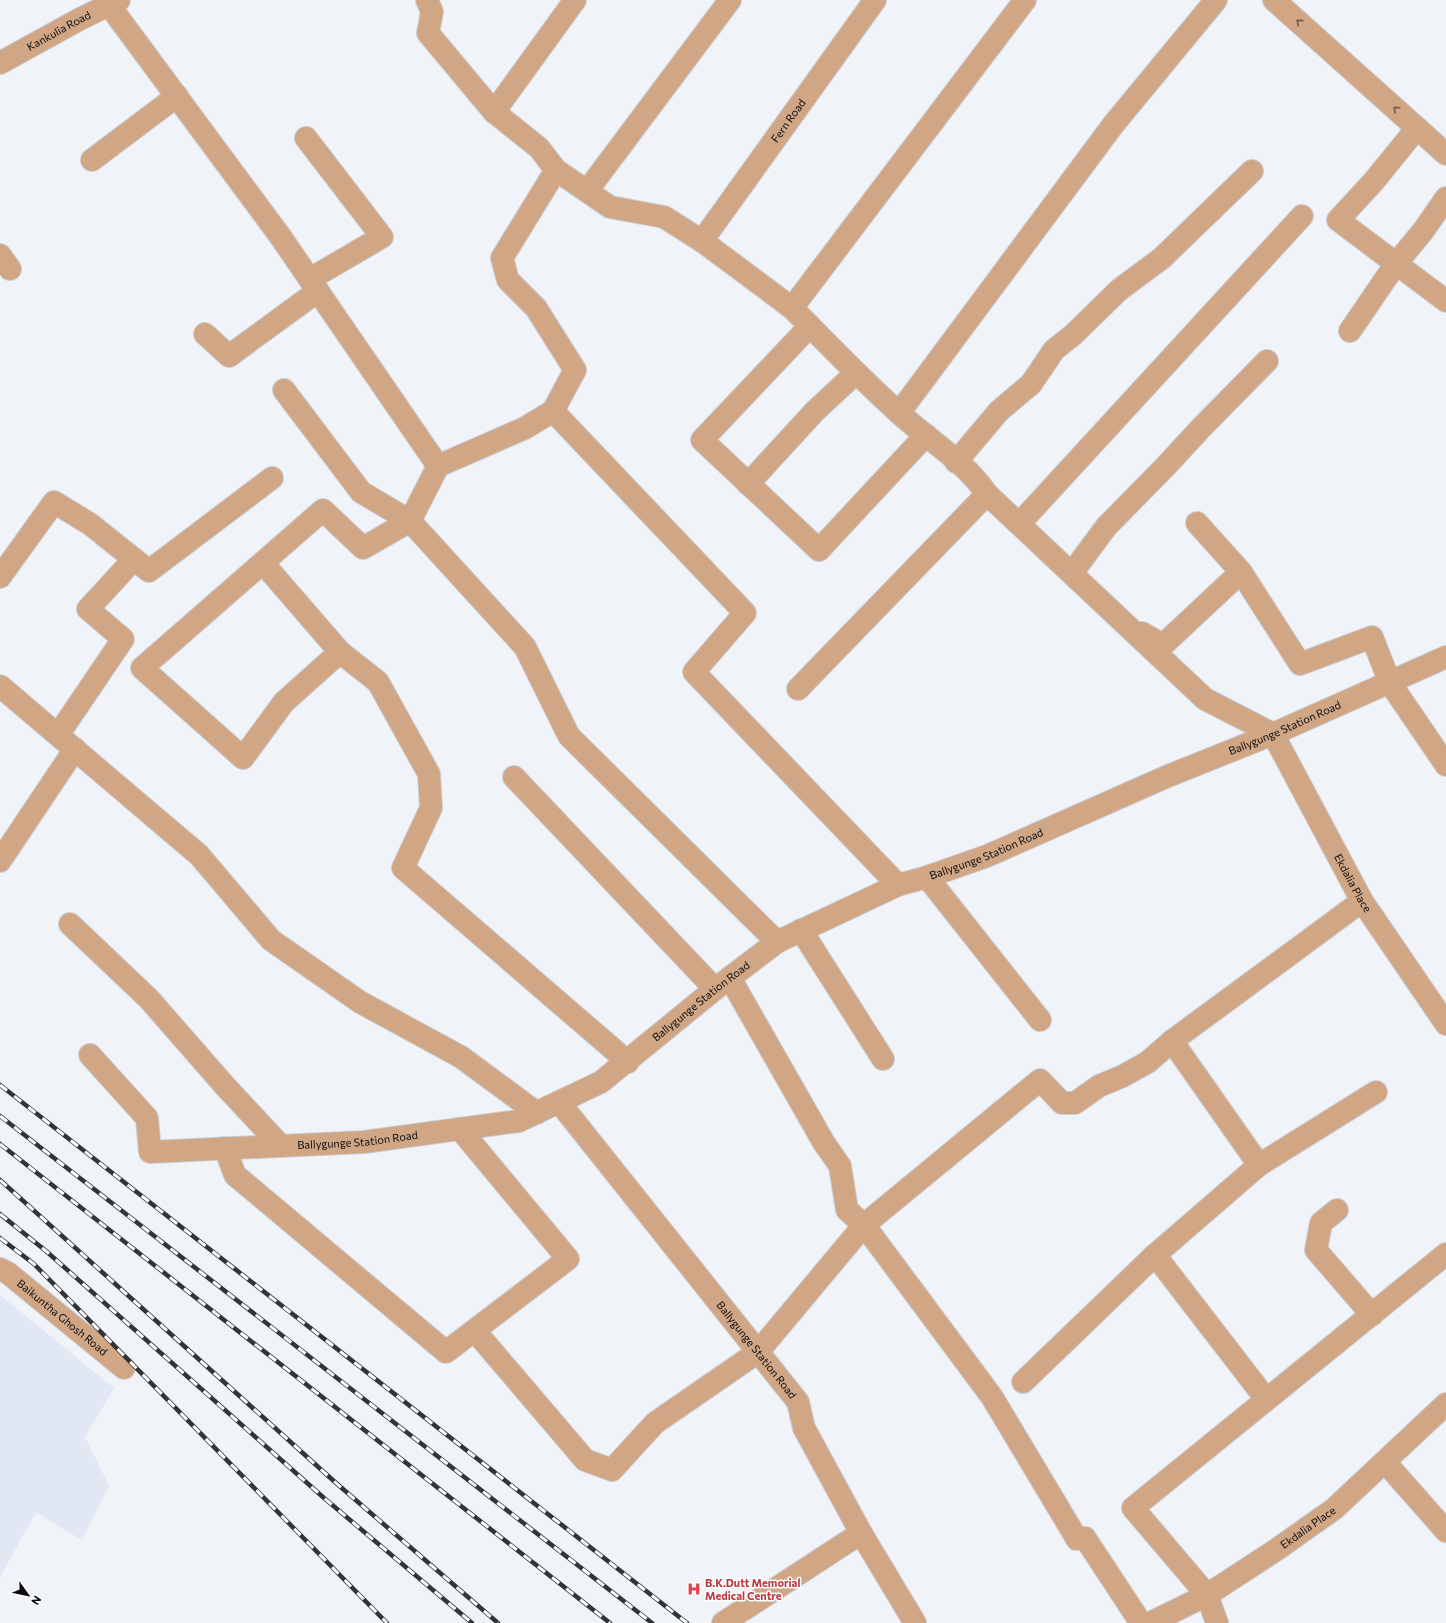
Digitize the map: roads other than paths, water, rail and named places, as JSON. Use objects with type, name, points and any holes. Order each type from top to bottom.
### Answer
[{"type":"street","points":[[427,0],[432,12],[428,33],[494,112],[539,148],[556,170],[610,207],[664,218],[702,241],[792,308],[899,413],[926,435],[982,486],[988,494],[1205,699],[1273,734]]},
{"type":"street","points":[[494,112],[575,0]]},
{"type":"street","points":[[587,191],[730,0]]},
{"type":"street","name":"Fern Road","points":[[702,241],[875,0]]},
{"type":"street","points":[[792,308],[1025,0]]},
{"type":"street","points":[[899,413],[1113,126],[1216,0]]},
{"type":"street","points":[[1274,0],[1446,154]]},
{"type":"street","points":[[114,2],[177,96],[280,236],[438,466]]},
{"type":"street","name":"Kankulia Road","points":[[0,63],[114,2]]},
{"type":"street","points":[[92,160],[177,96]]},
{"type":"street","points":[[1417,128],[1374,182],[1338,220],[1395,265],[1446,301]]},
{"type":"street","points":[[205,334],[229,356],[314,285],[382,237],[306,138]]},
{"type":"street","points":[[340,652],[284,702],[243,758],[142,668],[323,510],[363,548],[410,521],[438,466],[525,428],[553,411],[575,370],[536,308],[508,280],[502,258],[556,170]]},
{"type":"street","points":[[956,462],[999,411],[1031,384],[1054,350],[1074,334],[1119,290],[1162,258],[1252,171]]},
{"type":"street","points":[[1350,331],[1395,265],[1423,232],[1446,198]]},
{"type":"street","points":[[1020,523],[1302,216]]},
{"type":"street","points":[[810,326],[702,440],[748,484],[820,550],[926,435]]},
{"type":"street","points":[[1072,573],[1106,527],[1267,361]]},
{"type":"street","points":[[748,484],[816,411],[856,372]]},
{"type":"street","points":[[284,390],[362,492],[410,521],[525,647],[569,736],[777,942]]},
{"type":"street","points":[[553,411],[745,613],[694,672],[898,885]]},
{"type":"street","points":[[0,577],[54,502],[90,524],[149,571],[272,478]]},
{"type":"street","points":[[798,689],[988,494]]},
{"type":"street","points":[[1198,523],[1241,572],[1300,664],[1372,636],[1390,683],[1446,765]]},
{"type":"street","points":[[58,735],[123,639],[88,609],[134,559]]},
{"type":"street","points":[[263,563],[340,652],[378,682],[429,774],[431,808],[404,868],[628,1062]]},
{"type":"street","points":[[1137,635],[1140,632],[1163,645],[1241,572]]},
{"type":"street","name":"Ballygunge Station Road","points":[[90,1055],[147,1118],[150,1152],[364,1142],[519,1121],[601,1082],[777,942],[898,885],[927,877],[986,856],[1161,779],[1273,734],[1446,657]]},
{"type":"street","points":[[0,686],[199,855],[271,940],[360,1002],[460,1057],[537,1112]]},
{"type":"street","name":"Ekdalia Place","points":[[1273,734],[1362,901],[1446,1024]]},
{"type":"street","points":[[0,861],[75,750]]},
{"type":"street","points":[[514,777],[723,984],[840,1166],[848,1210],[864,1225],[992,1396],[1077,1539],[1085,1538],[1141,1623]]},
{"type":"street","points":[[927,877],[1040,1020]]},
{"type":"street","points":[[475,1331],[585,1460],[612,1470],[655,1423],[758,1352],[864,1225],[1040,1080],[1062,1103],[1075,1103],[1099,1086],[1123,1076],[1148,1062],[1165,1049],[1172,1041],[1362,901]]},
{"type":"street","points":[[70,924],[149,1000],[225,1086],[281,1146]]},
{"type":"street","points":[[801,930],[883,1059]]},
{"type":"street","points":[[1172,1041],[1259,1165]]},
{"type":"street","points":[[1023,1382],[1155,1255],[1259,1165],[1376,1092]]},
{"type":"street","name":"Ballygunge Station Road","points":[[559,1102],[798,1402],[804,1428],[861,1534],[915,1623]]},
{"type":"street","points":[[225,1148],[235,1175],[446,1352],[568,1259],[460,1129]]},
{"type":"street","points":[[1337,1210],[1321,1223],[1316,1250],[1372,1315]]},
{"type":"street","points":[[1217,1623],[1207,1595],[1133,1508],[1446,1254]]},
{"type":"street","points":[[1155,1255],[1266,1399]]},
{"type":"street","name":"Baikuntha Ghosh Road","points":[[0,1270],[8,1273],[124,1368]]},
{"type":"street","name":"Ekdalia Place","points":[[1150,1623],[1207,1595],[1276,1550],[1334,1509],[1446,1404]]},
{"type":"street","points":[[1385,1462],[1446,1531]]},
{"type":"street","points":[[723,1623],[861,1534]]},
{"type":"railway","points":[[0,1085],[687,1623]]},
{"type":"railway","points":[[0,1116],[652,1623]]},
{"type":"railway","points":[[0,1144],[610,1623]]},
{"type":"railway","points":[[0,1180],[336,1483],[498,1623]]},
{"type":"railway","points":[[0,1214],[46,1251],[324,1498],[472,1623]]},
{"type":"railway","points":[[0,1238],[34,1264],[387,1623]]},
{"type":"place","name":"B.K.Dutt Memorial Medical Centre","points":[[694,1589]]}]
